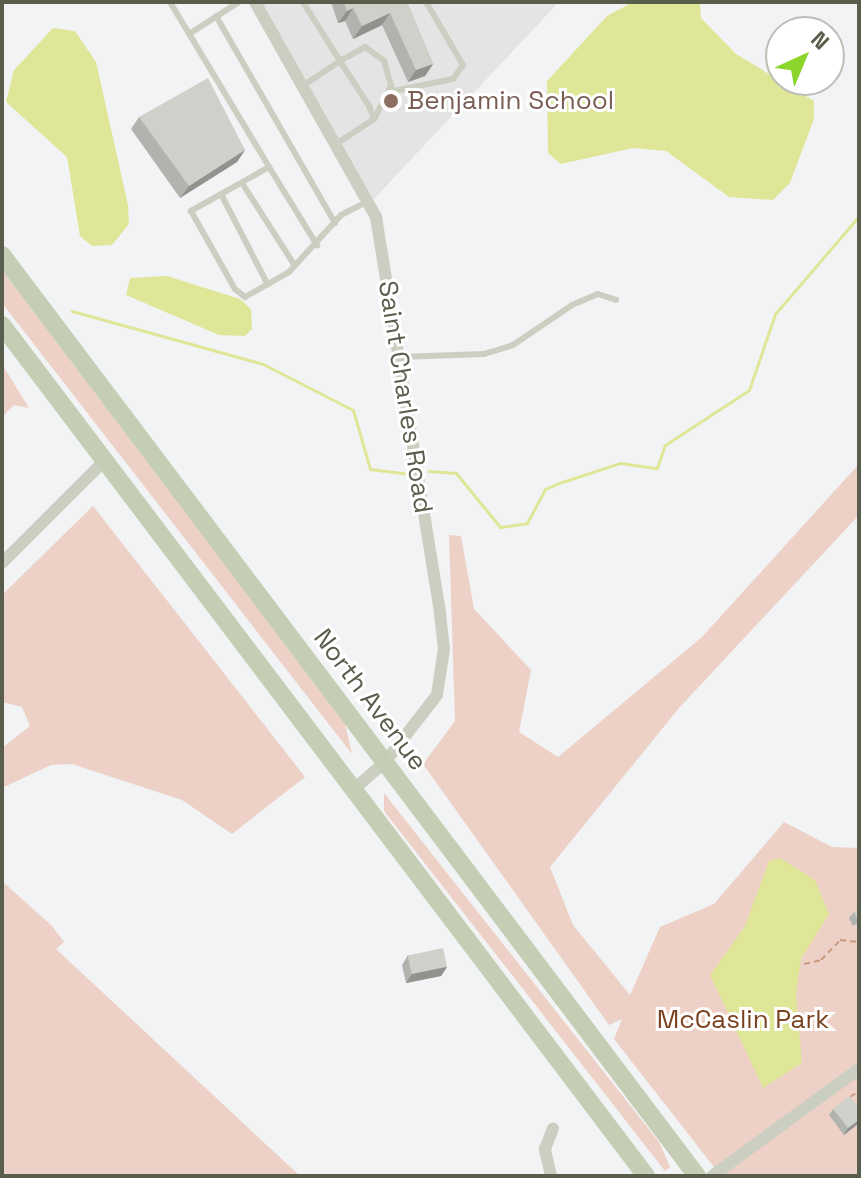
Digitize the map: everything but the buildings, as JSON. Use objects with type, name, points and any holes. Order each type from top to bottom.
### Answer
[{"type":"main road","name":"North Avenue","points":[[2,255],[697,1176]]},
{"type":"main road","points":[[2,325],[646,1176]]},
{"type":"street","name":"Saint Charles Road","points":[[255,2],[368,201],[399,357],[444,649],[437,695],[385,762],[354,789]]},
{"type":"street","points":[[2,563],[104,461]]},
{"type":"street","points":[[712,1176],[859,1069]]},
{"type":"street","points":[[551,1176],[545,1149],[553,1128]]},
{"type":"lane","points":[[170,2],[317,245]]},
{"type":"lane","points":[[189,34],[239,2]]},
{"type":"lane","points":[[303,2],[374,119]]},
{"type":"lane","points":[[389,92],[453,79],[463,65],[426,2]]},
{"type":"lane","points":[[216,16],[335,223]]},
{"type":"lane","points":[[304,85],[365,47],[384,61],[389,92],[374,119],[336,144]]},
{"type":"lane","points":[[269,167],[191,211],[235,289],[245,297],[295,266],[335,223],[368,201]]},
{"type":"lane","points":[[242,183],[295,266]]},
{"type":"lane","points":[[221,194],[268,285]]},
{"type":"lane","points":[[399,357],[484,354],[513,345],[572,305],[598,294],[616,300]]},
{"type":"path","points":[[804,964],[821,960],[840,940],[859,942]]},
{"type":"path","points":[[852,1109],[846,1101],[859,1091]]},
{"type":"shaded area","name":"Benjamin School","points":[[259,2],[559,2],[373,200]]},
{"type":"shaded area","points":[[633,2],[700,2],[701,18],[736,54],[765,71],[765,96],[806,96],[814,101],[814,119],[790,183],[773,200],[729,197],[666,151],[633,148],[561,164],[548,153],[547,81],[607,16]]},
{"type":"shaded area","points":[[53,28],[75,31],[96,62],[128,205],[129,224],[112,245],[92,246],[80,236],[67,157],[6,102],[14,70]]},
{"type":"shaded area","points":[[167,276],[240,299],[251,309],[252,329],[245,336],[219,335],[126,295],[130,278]]},
{"type":"shaded area","points":[[780,858],[815,880],[829,914],[801,959],[796,994],[802,1063],[763,1088],[710,975],[745,926],[769,861]]},
{"type":"green space","points":[[2,270],[345,724],[352,754],[2,303]]},
{"type":"green space","points":[[2,364],[29,408],[14,405],[2,417]]},
{"type":"green space","name":"McCaslin Park","points":[[859,464],[859,515],[679,708],[550,867],[573,925],[630,995],[660,927],[714,904],[784,822],[832,847],[859,848],[859,1176],[721,1176],[614,1039],[622,1019],[609,1025],[423,764],[455,721],[449,535],[461,536],[474,609],[531,670],[519,732],[558,757],[702,637]]},
{"type":"green space","points":[[93,506],[305,777],[232,834],[182,800],[72,764],[51,765],[2,788],[2,748],[30,726],[22,707],[2,702],[2,595]]},
{"type":"green space","points":[[384,793],[659,1142],[670,1167],[665,1171],[384,811]]},
{"type":"green space","points":[[2,881],[52,926],[64,942],[56,949],[300,1176],[2,1176]]},
{"type":"waterway","points":[[429,471],[456,473],[500,527],[527,523],[545,489],[556,484],[620,463],[657,468],[665,445],[749,390],[775,314],[859,216]]},
{"type":"waterway","points":[[72,311],[263,364],[353,410],[370,469],[410,474]]},
{"type":"place","name":"Benjamin School","points":[[391,101]]}]
